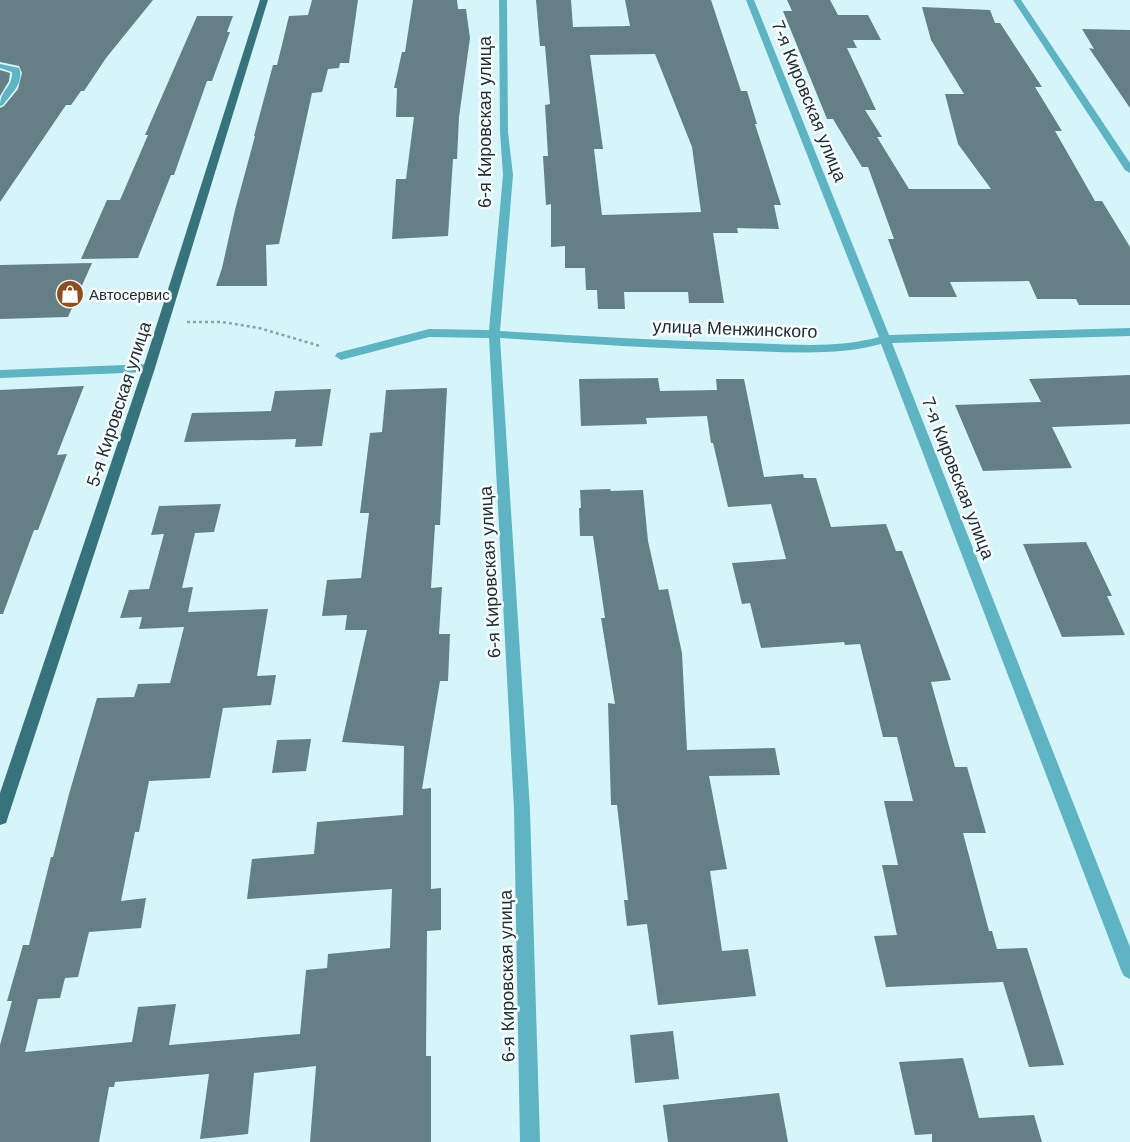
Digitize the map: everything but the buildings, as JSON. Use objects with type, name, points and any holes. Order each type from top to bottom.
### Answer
[{"type":"main road","name":"5-я Кировская улица","points":[[0,817],[150,368],[264,0]]},
{"type":"street","name":"6-я Кировская улица","points":[[502,0],[504,132],[508,175],[494,333],[522,810],[530,1142]]},
{"type":"street","name":"7-я Кировская улица","points":[[750,0],[885,339],[1130,970]]},
{"type":"street","points":[[1017,0],[1130,170]]},
{"type":"street","points":[[0,66],[16,70],[18,74],[0,104]]},
{"type":"street","name":"улица Менжинского","points":[[342,356],[429,333],[459,332],[660,345],[831,349],[860,346],[885,339],[1130,332]]},
{"type":"street","points":[[0,374],[150,368]]},
{"type":"path","points":[[164,322],[222,322],[259,328],[317,344],[342,356]]},
{"type":"place","name":"Автосервис","points":[[70,294]]}]
